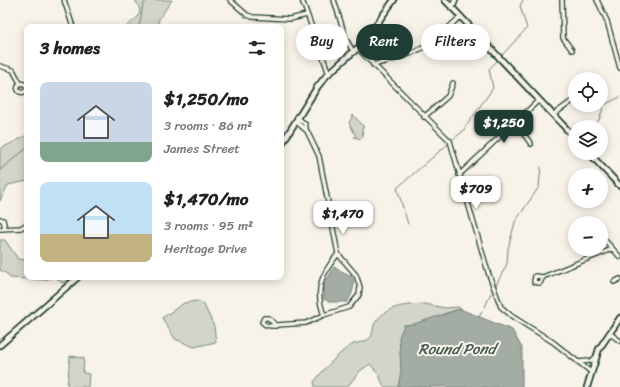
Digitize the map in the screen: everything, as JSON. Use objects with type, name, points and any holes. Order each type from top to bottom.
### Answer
[{"type":"main road","points":[[376,24],[394,0]]},
{"type":"main road","points":[[445,0],[568,131]]},
{"type":"main road","points":[[452,8],[455,0]]},
{"type":"main road","points":[[284,140],[310,96],[329,74],[356,51]]},
{"type":"main road","points":[[596,160],[620,186]]},
{"type":"main road","points":[[0,345],[75,280]]},
{"type":"main road","points":[[587,387],[595,358],[609,333],[620,318]]},
{"type":"street","points":[[64,0],[72,24]]},
{"type":"street","points":[[230,0],[247,15],[253,17],[290,19],[307,15]]},
{"type":"street","points":[[302,0],[329,74]]},
{"type":"street","points":[[334,0],[347,44],[356,51]]},
{"type":"street","points":[[562,0],[563,38],[572,50]]},
{"type":"street","points":[[597,0],[607,21],[620,68]]},
{"type":"street","points":[[373,65],[409,54],[427,46],[444,34],[461,17]]},
{"type":"street","points":[[367,60],[449,141],[490,279],[501,307],[591,372]]},
{"type":"street","points":[[0,66],[13,70],[20,83]]},
{"type":"street","points":[[424,117],[448,96],[453,84]]},
{"type":"street","points":[[459,175],[539,100]]},
{"type":"street","points":[[553,115],[568,104]]},
{"type":"street","points":[[277,326],[306,323],[324,314],[349,307],[359,295],[360,287],[356,275],[338,254],[322,166],[314,142],[306,129],[296,119]]},
{"type":"street","points":[[515,122],[530,144]]},
{"type":"street","points":[[0,219],[3,220],[5,228]]},
{"type":"street","points":[[0,228],[21,228],[24,226]]},
{"type":"street","points":[[608,244],[620,257]]},
{"type":"street","points":[[543,277],[612,249]]},
{"type":"street","points":[[324,314],[319,301],[320,284],[326,269],[338,254]]},
{"type":"street","points":[[614,282],[620,279]]},
{"type":"street","points":[[609,333],[620,341]]},
{"type":"street","points":[[577,362],[590,362],[595,358]]},
{"type":"shaded area","points":[[135,0],[172,0],[159,19],[158,24],[130,24],[138,16],[140,10]]},
{"type":"shaded area","points":[[353,115],[364,127],[362,128],[363,137],[361,139],[354,137],[356,136],[349,123]]},
{"type":"shaded area","points":[[24,137],[24,182],[8,185],[0,201],[0,149]]},
{"type":"shaded area","points":[[0,240],[5,240],[18,259],[24,260],[24,279],[10,278],[7,274],[0,270]]},
{"type":"shaded area","points":[[58,280],[71,280],[62,283]]},
{"type":"shaded area","points":[[196,301],[203,303],[214,326],[216,342],[194,347],[175,339],[162,318],[184,303]]},
{"type":"shaded area","points":[[425,304],[445,308],[459,307],[460,309],[443,314],[402,368],[400,387],[384,387],[379,375],[370,364],[360,371],[347,387],[315,387],[314,382],[338,355],[349,346],[365,341],[371,337],[375,323],[385,313],[397,307]]},
{"type":"shaded area","points":[[70,356],[84,358],[83,373],[89,374],[88,387],[67,387]]},
{"type":"water","points":[[334,267],[351,275],[353,278],[351,296],[347,302],[330,302],[324,299],[324,285]]},
{"type":"water","name":"Round Pond","points":[[460,309],[512,330],[522,348],[522,387],[398,387],[401,371],[399,337],[404,325],[414,324]]},
{"type":"waterway","points":[[140,24],[143,5],[147,0]]},
{"type":"waterway","points":[[502,55],[527,28],[520,6],[523,0]]},
{"type":"waterway","points":[[452,140],[462,132],[493,88],[489,69],[497,61]]},
{"type":"waterway","points":[[599,120],[604,105],[620,97]]},
{"type":"waterway","points":[[408,224],[397,188],[448,144]]},
{"type":"waterway","points":[[0,170],[24,150]]},
{"type":"waterway","points":[[495,287],[507,264],[508,249],[515,222],[539,187],[541,167]]},
{"type":"waterway","points":[[485,307],[491,293]]},
{"type":"waterway","points":[[479,317],[482,311]]}]
